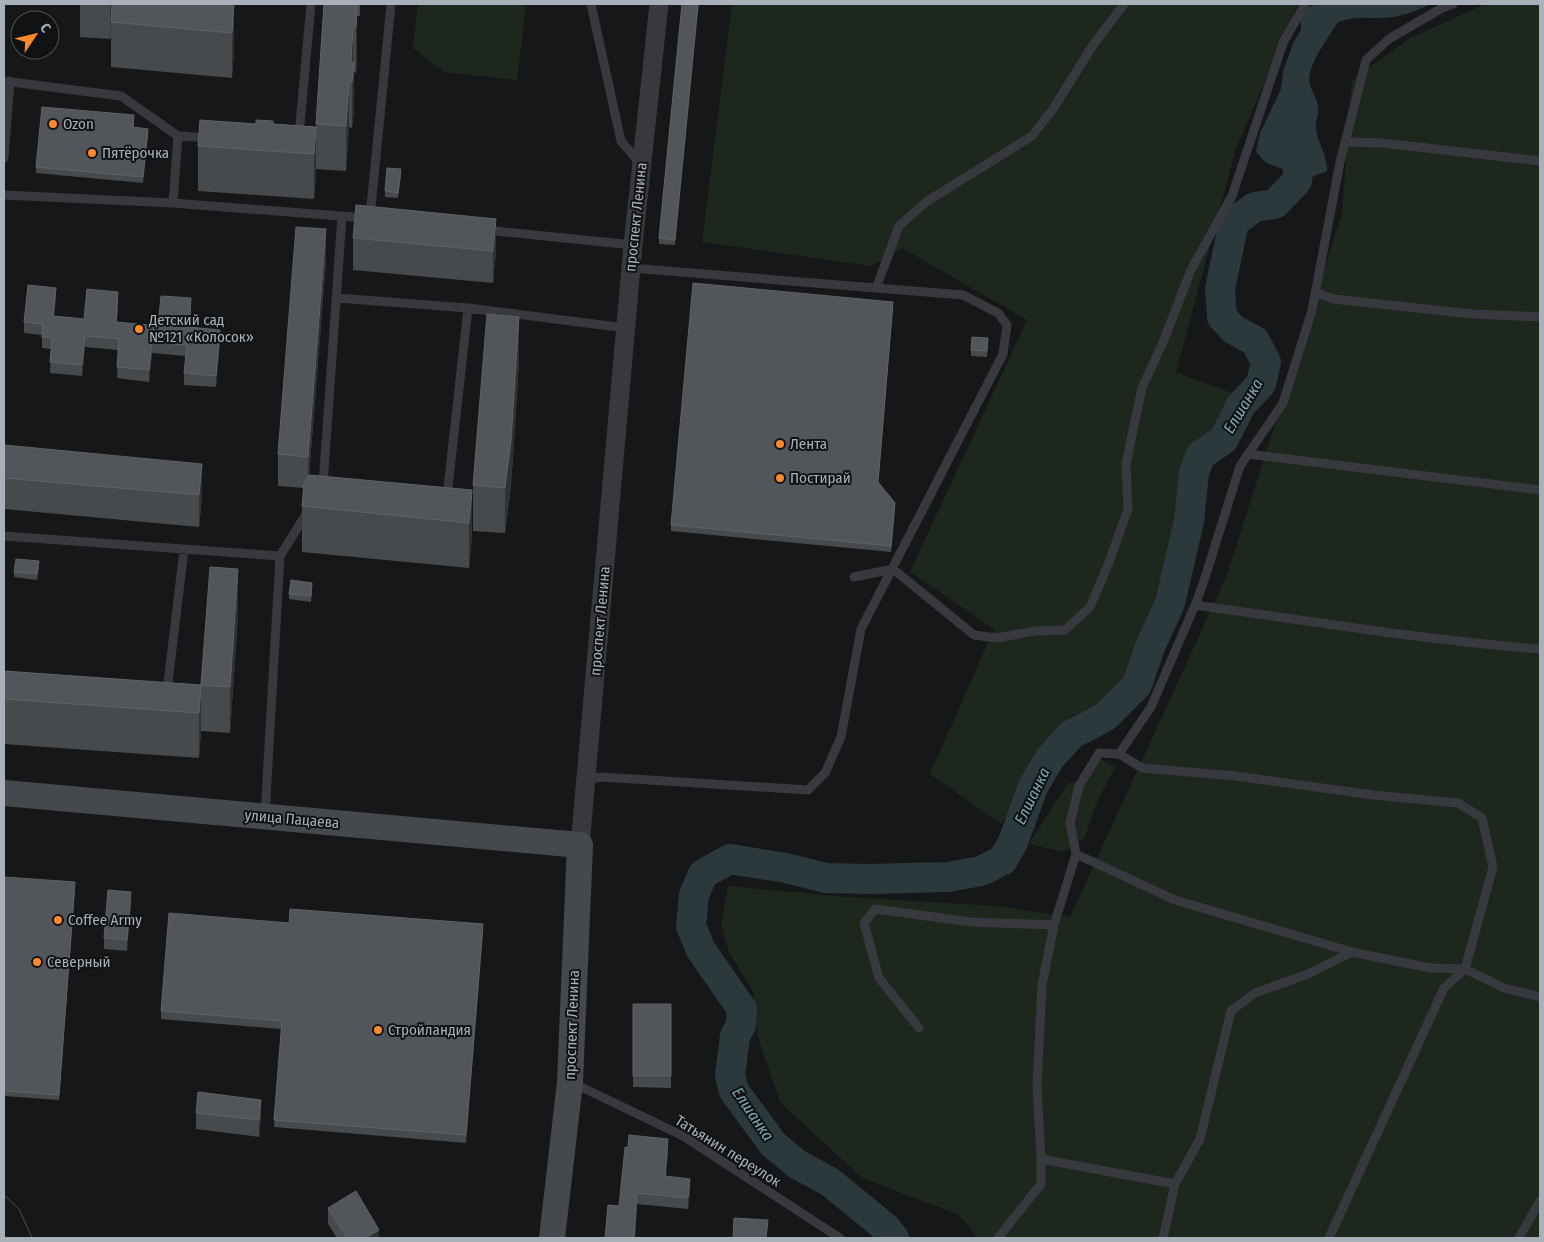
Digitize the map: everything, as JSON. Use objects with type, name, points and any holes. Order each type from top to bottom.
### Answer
[{"type":"street","name":"проспект Ленина","points":[[552,1238],[570,1082],[580,845],[632,245],[659,4]]},
{"type":"street","name":"улица Пацаева","points":[[4,792],[580,845]]},
{"type":"lane","points":[[289,143],[298,143],[311,4]]},
{"type":"lane","points":[[4,195],[173,203],[374,219],[391,4]]},
{"type":"lane","points":[[591,4],[621,140],[641,166]]},
{"type":"lane","points":[[877,286],[899,226],[926,202],[1032,136],[1053,109],[1093,45],[1124,4]]},
{"type":"lane","points":[[893,569],[974,635],[997,638],[1035,631],[1065,630],[1090,607],[1108,565],[1128,509],[1126,464],[1142,388],[1163,342],[1191,270],[1232,196],[1284,43],[1305,4]]},
{"type":"lane","points":[[1119,754],[1151,707],[1204,584],[1240,466],[1283,402],[1312,310],[1346,142],[1366,60],[1389,39],[1442,8],[1453,4]]},
{"type":"lane","points":[[4,158],[7,81],[121,96],[178,136],[224,139]]},
{"type":"lane","points":[[173,203],[178,136]]},
{"type":"lane","points":[[1346,142],[1383,143],[1540,160]]},
{"type":"lane","points":[[265,816],[280,556],[322,491],[342,216]]},
{"type":"lane","points":[[477,229],[632,245]]},
{"type":"lane","points":[[586,779],[602,777],[808,790],[825,773],[841,737],[861,629],[1003,354],[1007,325],[998,313],[964,295],[877,286],[631,268]]},
{"type":"lane","points":[[1315,292],[1333,299],[1473,314],[1540,317]]},
{"type":"lane","points":[[337,298],[468,308],[626,328]]},
{"type":"lane","points":[[428,494],[448,496],[468,308]]},
{"type":"lane","points":[[1248,454],[1540,490]]},
{"type":"lane","points":[[4,536],[280,556]]},
{"type":"lane","points":[[157,690],[167,691],[184,550]]},
{"type":"lane","points":[[854,577],[893,569]]},
{"type":"lane","points":[[1195,605],[1346,628],[1473,644],[1540,649]]},
{"type":"lane","points":[[998,1238],[1041,1184],[1037,1076],[1042,986],[1054,926],[1076,854],[1070,823],[1079,786],[1099,753],[1119,754],[1142,768],[1236,776],[1374,795],[1458,803],[1482,818],[1493,867],[1465,969],[1444,988],[1328,1238]]},
{"type":"lane","points":[[1076,854],[1175,900],[1352,952],[1430,968],[1465,969],[1504,988],[1540,997]]},
{"type":"lane","points":[[919,1028],[880,978],[864,923],[875,909],[971,922],[1054,926]]},
{"type":"lane","points":[[1164,1238],[1176,1184],[1200,1138],[1231,1011],[1254,993],[1308,974],[1352,952]]},
{"type":"lane","name":"Татьянин переулок","points":[[570,1082],[683,1136],[840,1238]]},
{"type":"lane","points":[[1041,1159],[1176,1184]]},
{"type":"lane","points":[[1519,1238],[1540,1201]]},
{"type":"shaded area","points":[[418,4],[526,4],[517,80],[444,72],[413,48]]},
{"type":"shaded area","points":[[732,4],[1298,4],[1236,149],[1176,372],[1234,394],[1121,697],[1071,716],[1001,824],[930,774],[994,629],[910,572],[1027,320],[902,248],[871,266],[702,242]]},
{"type":"shaded area","points":[[1316,4],[1431,4],[1398,16],[1354,18],[1338,22],[1314,61],[1309,78],[1317,103],[1316,130],[1326,160],[1327,171],[1309,178],[1266,163],[1256,152],[1260,133],[1281,89],[1283,71],[1294,41],[1301,30],[1301,18],[1307,8]]},
{"type":"shaded area","points":[[1485,4],[1540,4],[1540,1238],[978,1238],[959,1215],[862,1178],[780,1102],[759,1041],[753,991],[729,953],[721,923],[728,886],[847,897],[996,906],[1070,917],[1227,575],[1342,213],[1352,80],[1410,38]]},
{"type":"shaded area","points":[[1099,758],[1115,767],[1096,804],[1085,837],[1064,852],[1029,844],[1068,783],[1075,783]]},
{"type":"building","points":[[112,4],[234,4],[232,33],[111,22]]},
{"type":"building","points":[[324,4],[354,4],[354,6],[357,6],[356,27],[353,27],[351,62],[354,62],[352,82],[349,82],[346,126],[316,124]]},
{"type":"building","points":[[682,4],[698,4],[675,240],[659,238]]},
{"type":"building","name":"Пятёрочка","points":[[42,107],[134,115],[133,127],[148,129],[143,177],[36,167]]},
{"type":"building","points":[[200,120],[256,124],[256,120],[273,121],[273,124],[316,127],[314,154],[198,146]]},
{"type":"building","points":[[387,168],[401,169],[398,193],[385,191]]},
{"type":"building","points":[[356,205],[496,219],[493,251],[353,238]]},
{"type":"building","points":[[296,227],[326,229],[308,457],[278,454]]},
{"type":"building","name":"Лента","points":[[693,283],[893,302],[878,482],[895,503],[891,546],[671,525]]},
{"type":"building","points":[[28,285],[56,288],[53,316],[84,319],[87,289],[118,292],[116,322],[158,326],[161,296],[191,298],[189,327],[220,330],[216,376],[184,373],[187,345],[152,342],[149,370],[117,367],[119,339],[85,336],[82,365],[50,362],[52,338],[42,337],[43,324],[24,322]]},
{"type":"building","points":[[487,314],[519,317],[511,440],[505,488],[473,485]]},
{"type":"building","points":[[972,337],[988,338],[987,351],[971,350]]},
{"type":"building","points":[[4,445],[202,464],[199,495],[4,478]]},
{"type":"building","points":[[309,475],[472,490],[469,523],[302,506],[304,483]]},
{"type":"building","points":[[16,559],[39,561],[37,574],[14,572]]},
{"type":"building","points":[[210,567],[238,569],[230,687],[201,685]]},
{"type":"building","points":[[291,580],[312,583],[311,596],[289,594]]},
{"type":"building","points":[[4,671],[201,685],[199,713],[4,699]]},
{"type":"building","name":"Северный","points":[[4,877],[75,882],[59,1095],[4,1091]]},
{"type":"building","points":[[108,890],[131,892],[127,940],[104,938]]},
{"type":"building","name":"Стройландия","points":[[290,909],[483,924],[466,1135],[274,1120],[282,1021],[161,1011],[169,913],[289,923]]},
{"type":"building","points":[[633,1004],[671,1004],[671,1076],[633,1076]]},
{"type":"building","points":[[198,1092],[261,1100],[259,1120],[196,1113]]},
{"type":"building","points":[[629,1135],[668,1139],[665,1176],[690,1179],[688,1198],[637,1193],[634,1238],[605,1238],[608,1205],[619,1206],[625,1147],[628,1147]]},
{"type":"building","points":[[356,1191],[379,1230],[365,1238],[347,1238],[328,1208]]},
{"type":"building","points":[[734,1218],[768,1220],[766,1238],[733,1238]]},
{"type":"waterway","name":"Елшанка","points":[[894,1238],[886,1228],[830,1182],[797,1164],[773,1144],[734,1091],[730,1075],[735,1036],[741,1025],[742,1009],[701,950],[691,926],[694,895],[703,874],[730,859],[786,868],[826,878],[869,879],[948,877],[981,871],[1003,860],[1013,842],[1033,787],[1050,758],[1072,734],[1105,717],[1137,685],[1150,647],[1170,603],[1189,521],[1194,473],[1200,456],[1224,439],[1241,405],[1261,384],[1266,362],[1255,341],[1233,329],[1222,317],[1220,289],[1234,222],[1255,207],[1275,204],[1297,181],[1302,135]]},
{"type":"tram line","points":[[4,1195],[19,1209],[32,1238]]},
{"type":"place","name":"Ozon","points":[[53,124]]},
{"type":"place","name":"Пятёрочка","points":[[92,153]]},
{"type":"place","name":"Детский сад №121 «Колосок»","points":[[139,329]]},
{"type":"place","name":"Лента","points":[[780,444]]},
{"type":"place","name":"Постирай","points":[[780,478]]},
{"type":"place","name":"Coffee Army","points":[[58,920]]},
{"type":"place","name":"Северный","points":[[37,962]]},
{"type":"place","name":"Стройландия","points":[[378,1030]]}]
